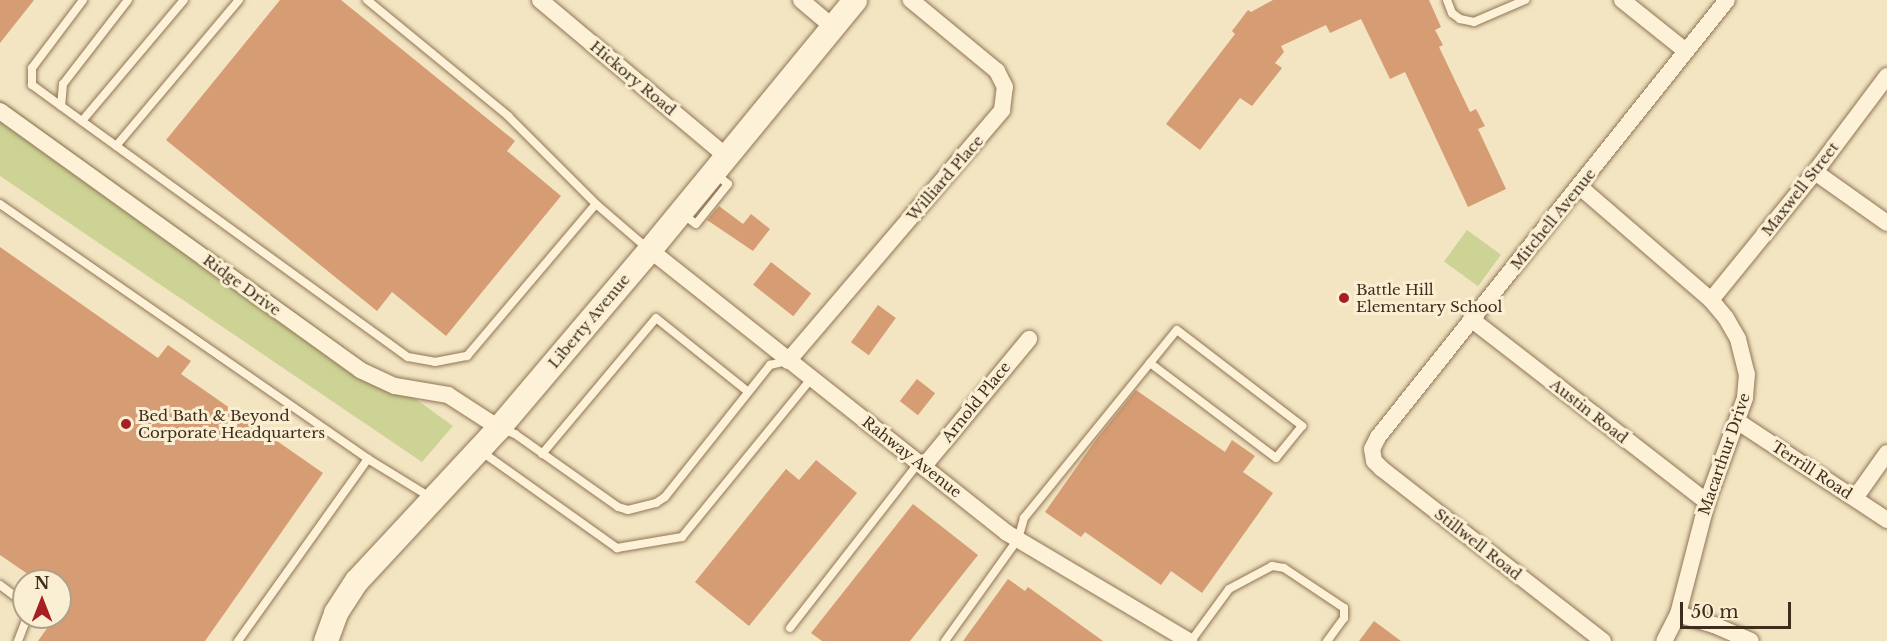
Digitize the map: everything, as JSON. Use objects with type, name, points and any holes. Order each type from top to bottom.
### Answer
[{"type":"street","name":"Hickory Road","points":[[540,0],[719,164]]},
{"type":"street","points":[[801,0],[833,27]]},
{"type":"street","name":"Liberty Avenue","points":[[326,641],[336,613],[349,592],[499,428],[650,250],[855,0]]},
{"type":"street","name":"Williard Place","points":[[788,361],[1002,110],[1005,87],[997,71],[911,0]]},
{"type":"street","points":[[1622,0],[1686,51]]},
{"type":"street","name":"Mitchell Avenue","points":[[1378,437],[1471,319],[1580,187],[1726,0]]},
{"type":"street","name":"Maxwell Street","points":[[1711,300],[1815,172],[1887,76]]},
{"type":"street","name":"Ridge Drive","points":[[0,111],[360,370],[395,386],[447,394],[499,428]]},
{"type":"street","points":[[1815,172],[1887,223]]},
{"type":"street","name":"Macarthur Drive","points":[[1580,187],[1711,300],[1733,328],[1742,351],[1747,387],[1707,502],[1678,614],[1664,641]]},
{"type":"street","name":"Rahway Avenue","points":[[650,250],[788,361],[1018,539],[1190,641]]},
{"type":"street","name":"Austin Road","points":[[1471,319],[1707,502]]},
{"type":"street","name":"Arnold Place","points":[[922,464],[1029,339]]},
{"type":"street","name":"Terrill Road","points":[[1737,421],[1887,520]]},
{"type":"street","name":"Stillwell Road","points":[[1378,437],[1372,449],[1374,460],[1382,469],[1603,641]]},
{"type":"street","points":[[1856,498],[1887,453]]},
{"type":"street","points":[[1678,614],[1714,625],[1751,641]]},
{"type":"lane","points":[[83,0],[32,69],[32,85],[408,357],[435,362],[467,356],[596,204]]},
{"type":"lane","points":[[61,106],[63,84],[128,0]]},
{"type":"lane","points":[[82,121],[184,0]]},
{"type":"lane","points":[[116,146],[239,0]]},
{"type":"lane","points":[[367,0],[508,116],[596,204],[650,250]]},
{"type":"lane","points":[[1447,0],[1452,13],[1460,19],[1474,22],[1525,0]]},
{"type":"lane","points":[[0,204],[368,459],[433,499]]},
{"type":"lane","points":[[542,454],[656,318],[747,391]]},
{"type":"lane","points":[[945,641],[1018,539],[1024,518],[1150,363],[1177,330],[1302,426],[1276,458],[1150,363]]},
{"type":"lane","points":[[499,428],[516,434],[618,507],[628,510],[656,503],[665,497],[747,391],[770,365],[788,361]]},
{"type":"lane","points":[[479,450],[617,548],[682,537],[811,379]]},
{"type":"lane","points":[[238,641],[368,459]]},
{"type":"lane","points":[[790,628],[922,464]]},
{"type":"lane","points":[[1190,641],[1229,589],[1272,566],[1284,568],[1344,608],[1344,618],[1327,641]]},
{"type":"green space","points":[[0,99],[453,426],[422,462],[0,176]]},
{"type":"green space","points":[[1467,230],[1501,255],[1478,286],[1444,262]]},
{"type":"building","points":[[0,0],[34,0],[0,43]]},
{"type":"building","points":[[280,0],[341,0],[515,141],[507,151],[561,196],[446,336],[392,292],[377,311],[166,140]]},
{"type":"building","points":[[1273,0],[1429,0],[1441,27],[1435,30],[1443,45],[1439,47],[1470,112],[1476,109],[1485,126],[1478,129],[1506,189],[1468,207],[1405,72],[1390,79],[1361,19],[1330,33],[1326,25],[1281,46],[1284,52],[1275,63],[1282,68],[1252,106],[1240,98],[1200,150],[1166,124],[1235,34],[1232,31],[1248,10],[1251,12]]},
{"type":"building","points":[[719,206],[743,224],[751,214],[770,229],[753,251],[707,220]]},
{"type":"building","name":"Bed Bath & Beyond Corporate Headquarters","points":[[0,247],[158,358],[168,345],[191,361],[181,374],[323,473],[205,641],[38,641],[46,629],[72,629],[72,569],[20,569],[0,555]]},
{"type":"building","points":[[771,262],[811,293],[793,316],[753,285]]},
{"type":"building","points":[[878,305],[896,318],[869,355],[851,342]]},
{"type":"building","points":[[917,379],[935,393],[918,415],[900,401]]},
{"type":"building","points":[[1136,390],[1225,452],[1232,440],[1255,456],[1243,472],[1273,493],[1202,593],[1171,571],[1161,585],[1085,532],[1081,537],[1045,512],[1095,441]]},
{"type":"building","points":[[816,460],[857,493],[749,626],[695,582],[786,469],[799,480]]},
{"type":"building","points":[[913,504],[978,555],[910,641],[822,641],[811,633]]},
{"type":"building","points":[[1008,579],[1025,591],[1028,587],[1103,641],[963,641]]},
{"type":"building","points":[[1374,621],[1401,641],[1359,641]]},
{"type":"place","name":"Battle Hill Elementary School","points":[[1344,298]]},
{"type":"place","name":"Bed Bath & Beyond Corporate Headquarters","points":[[126,424]]}]
